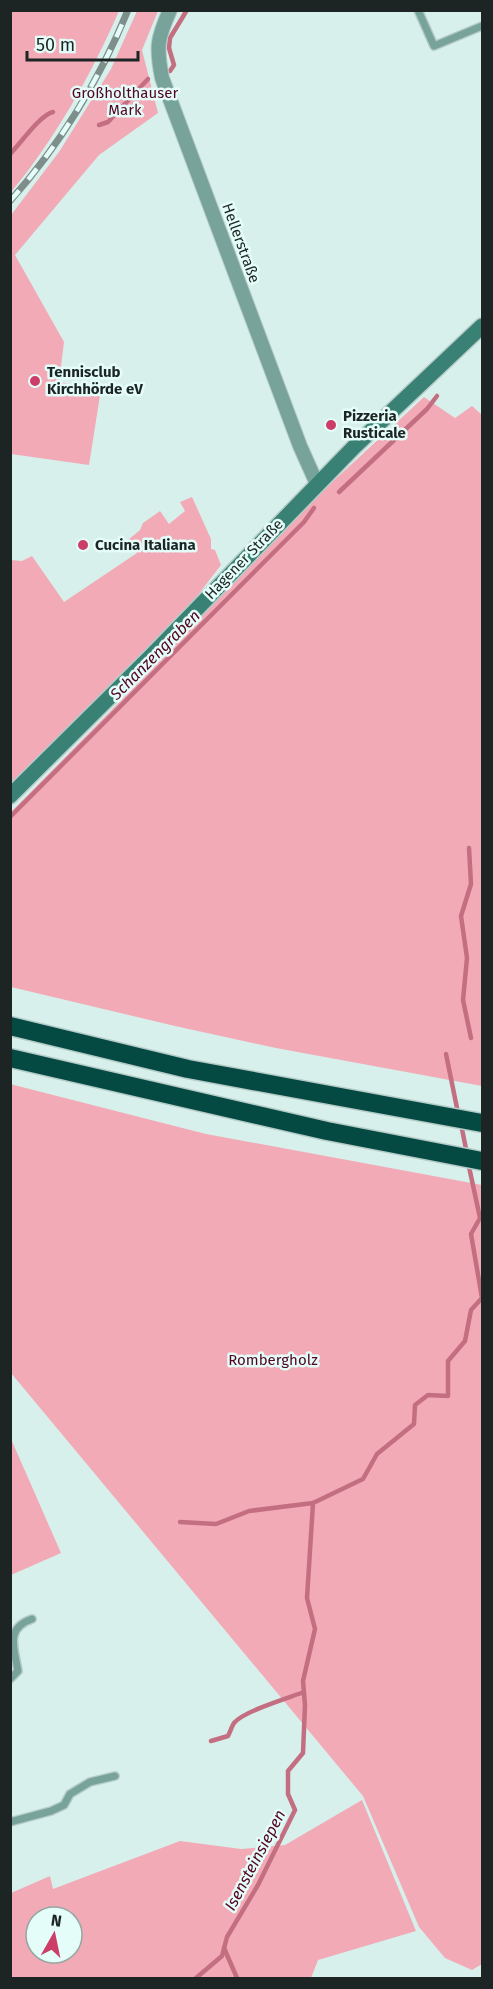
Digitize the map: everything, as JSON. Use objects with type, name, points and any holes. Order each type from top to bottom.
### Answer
[{"type":"highway","points":[[10,1026],[188,1069],[483,1123]]},
{"type":"highway","points":[[10,1058],[327,1131],[483,1161]]},
{"type":"main road","name":"Hagener Straße","points":[[10,796],[151,656],[317,484],[483,326]]},
{"type":"street","name":"Hellerstraße","points":[[170,10],[161,32],[157,54],[162,78],[300,446],[317,484]]},
{"type":"lane","points":[[418,10],[434,46],[483,26]]},
{"type":"lane","points":[[10,1679],[18,1671],[12,1640],[16,1628],[32,1619]]},
{"type":"lane","points":[[10,1822],[51,1811],[64,1805],[70,1794],[90,1782],[115,1776]]},
{"type":"green space","name":"Großholthauser Mark","points":[[11,10],[119,11],[71,106],[11,192]]},
{"type":"green space","points":[[137,11],[158,11],[142,50],[158,113],[99,155],[15,255],[64,342],[59,382],[101,389],[89,465],[11,454],[11,215],[59,152],[111,69]]},
{"type":"green space","points":[[424,397],[455,418],[472,406],[482,415],[482,1086],[276,1048],[11,987],[11,812],[141,680],[300,512]]},
{"type":"green space","points":[[192,497],[211,539],[211,549],[215,550],[221,565],[151,656],[11,796],[11,560],[22,561],[32,556],[64,602],[137,553],[128,540],[140,530],[143,523],[160,511],[169,524],[185,511],[180,502]]},
{"type":"green space","name":"Rombergholz","points":[[10,1084],[206,1134],[482,1185],[482,1964],[472,1970],[445,1958],[419,1927],[363,1796],[11,1373]]},
{"type":"green space","points":[[11,1439],[61,1553],[10,1575]]},
{"type":"green space","points":[[362,1800],[416,1931],[318,1960],[311,1978],[11,1978],[11,1893],[50,1876],[53,1889],[180,1841],[241,1849],[285,1845]]},
{"type":"waterway","points":[[170,71],[174,65],[169,48],[170,38],[187,10]]},
{"type":"waterway","points":[[99,125],[108,122],[148,79]]},
{"type":"waterway","points":[[10,154],[37,124],[53,112]]},
{"type":"waterway","name":"Schanzengraben","points":[[339,492],[427,409],[437,396]]},
{"type":"waterway","name":"Schanzengraben","points":[[10,817],[304,522],[314,508]]},
{"type":"waterway","name":"Isensteinsiepen","points":[[469,848],[471,884],[461,916],[467,958],[463,1000],[471,1038]]},
{"type":"waterway","name":"Isensteinsiepen","points":[[446,1054],[458,1113]]},
{"type":"waterway","name":"Isensteinsiepen","points":[[461,1124],[467,1154]]},
{"type":"waterway","name":"Isensteinsiepen","points":[[196,1978],[222,1956],[227,1937],[258,1885],[295,1810],[288,1794],[288,1771],[303,1753],[305,1705],[303,1681],[315,1629],[307,1598],[313,1503],[363,1479],[377,1454],[414,1424],[415,1405],[428,1395],[448,1396],[448,1361],[465,1341],[471,1310],[482,1298],[471,1234],[480,1218],[468,1162]]},
{"type":"waterway","points":[[180,1522],[216,1524],[249,1511],[313,1503]]},
{"type":"waterway","points":[[211,1741],[228,1736],[239,1718],[304,1692]]},
{"type":"waterway","points":[[224,1948],[237,1978]]},
{"type":"railway","points":[[10,201],[45,158],[77,111],[105,61],[128,10]]},
{"type":"place","name":"Tennisclub Kirchhörde eV","points":[[35,381]]},
{"type":"place","name":"Pizzeria Rusticale","points":[[331,425]]},
{"type":"place","name":"Cucina Italiana","points":[[83,545]]}]
